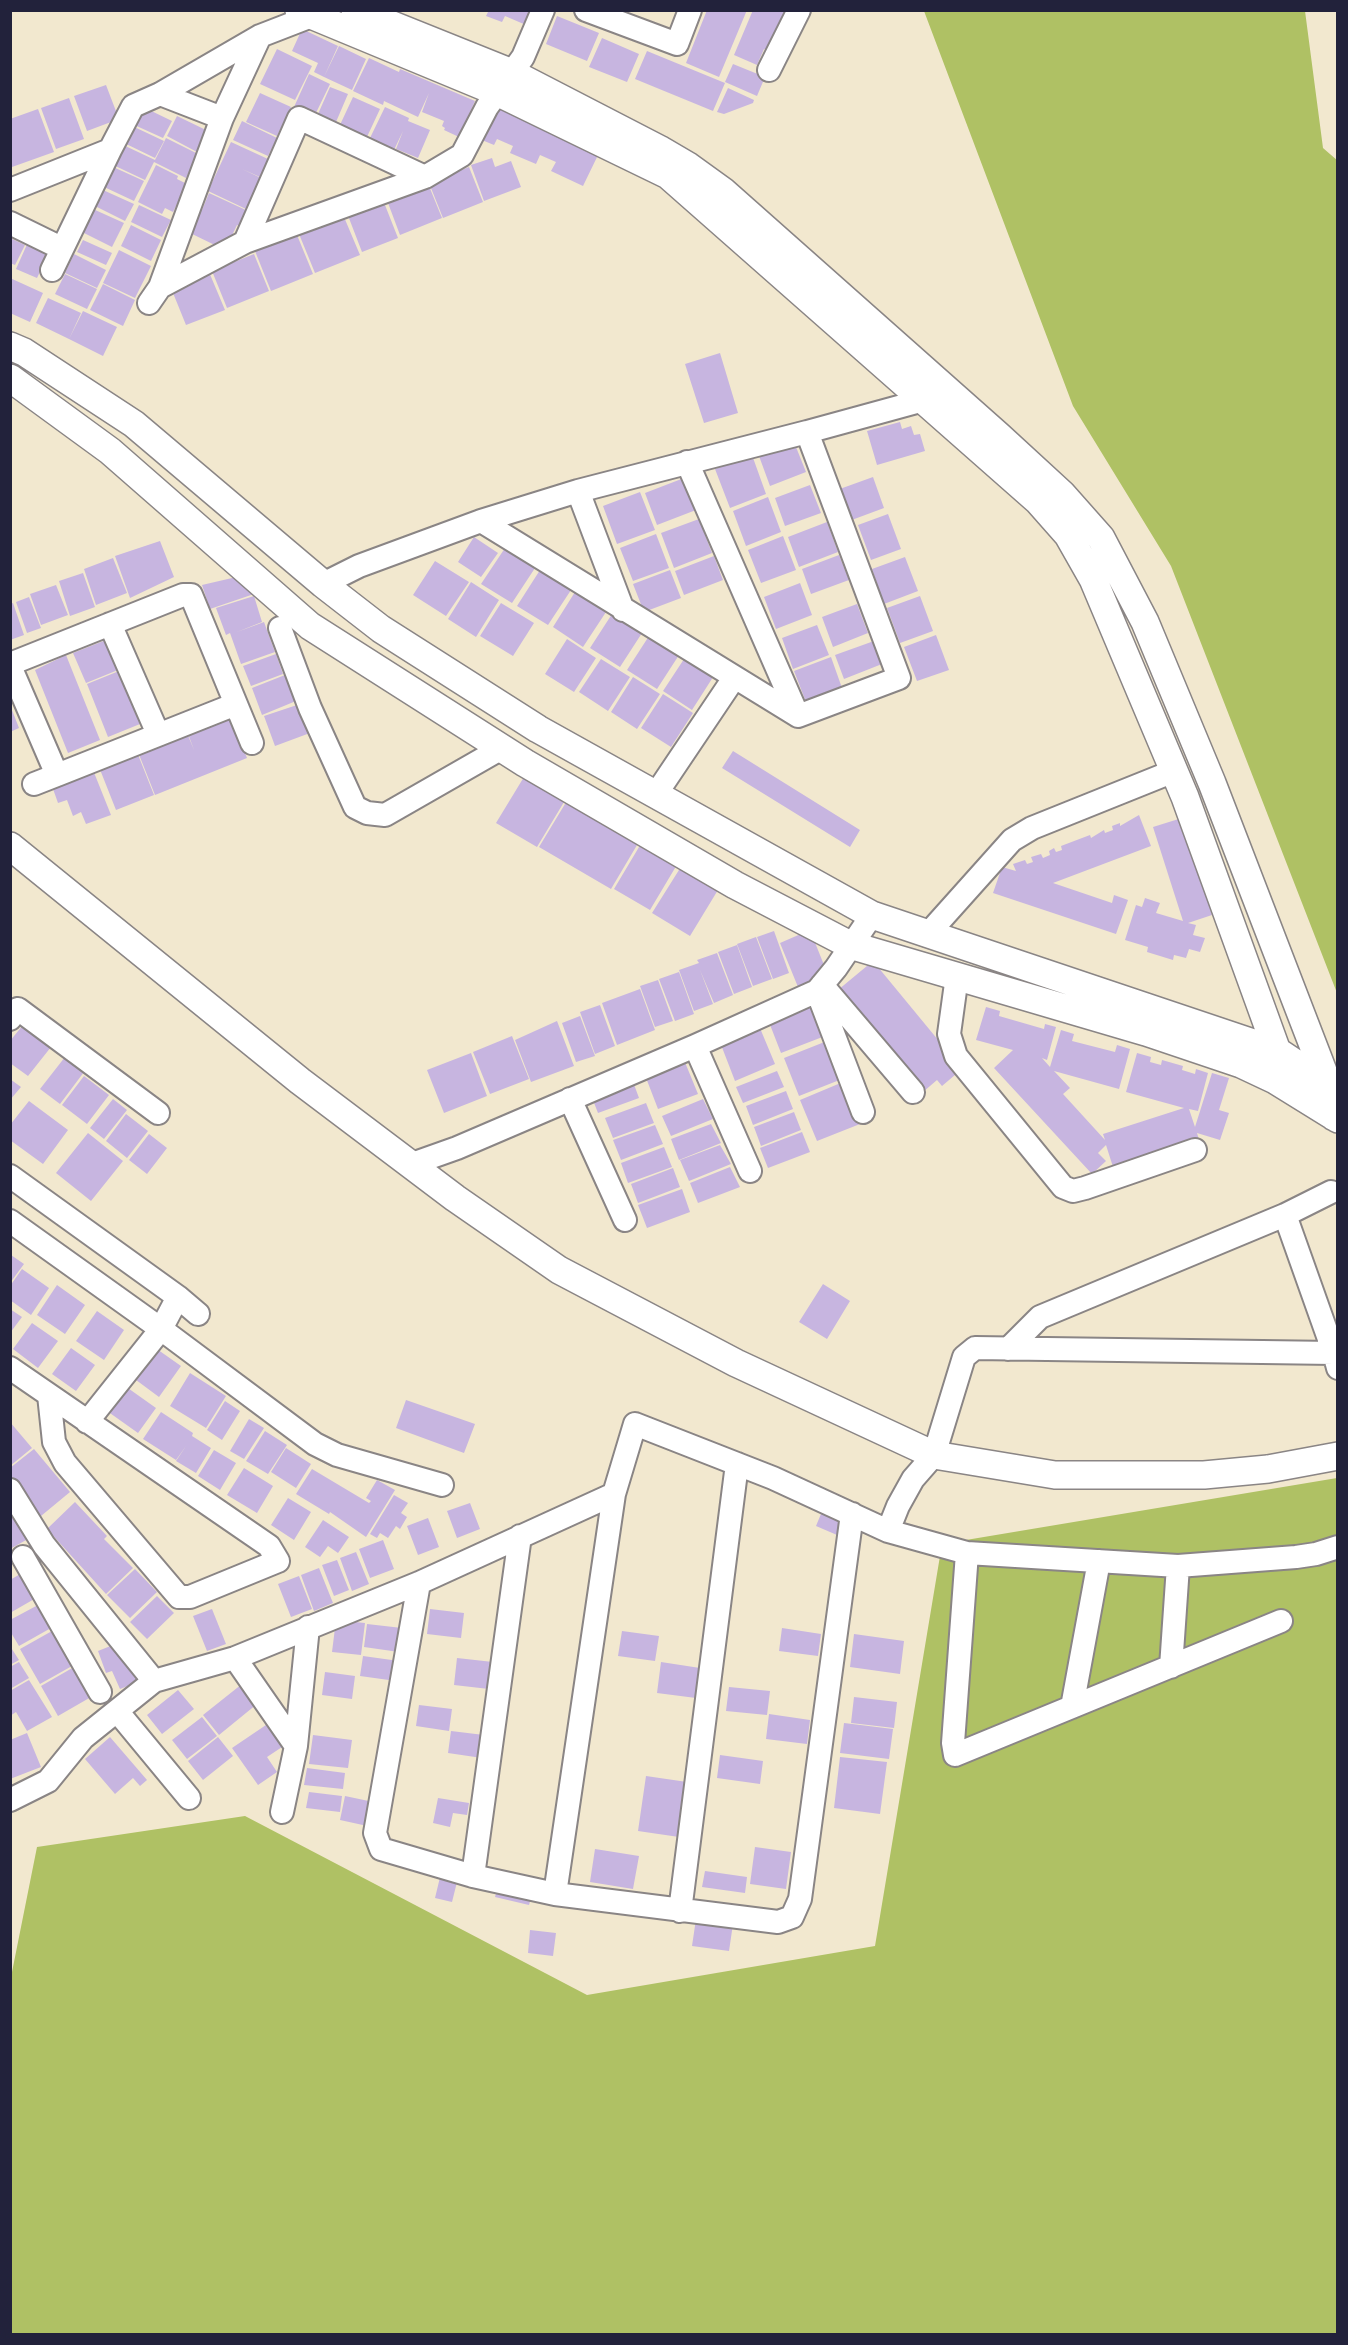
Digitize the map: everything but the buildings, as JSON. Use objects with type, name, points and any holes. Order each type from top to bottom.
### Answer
[{"type":"street","points":[[356,10],[504,82],[659,149],[688,166],[724,192],[1062,494],[1101,538],[1145,622],[1203,762],[1334,1103]]},
{"type":"street","points":[[260,36],[222,118],[155,295],[245,242],[425,177],[462,155],[504,82],[523,57],[543,10]]},
{"type":"street","points":[[586,10],[677,44],[690,10]]},
{"type":"street","points":[[769,70],[799,10]]},
{"type":"street","points":[[52,270],[133,106],[160,94],[260,36],[311,12],[504,82],[668,175],[1038,501],[1068,535],[1093,579],[1174,771],[1276,1051],[1281,1084]]},
{"type":"street","points":[[160,94],[222,118]]},
{"type":"street","points":[[245,242],[298,118],[425,177]]},
{"type":"street","points":[[10,190],[110,150]]},
{"type":"street","points":[[10,223],[61,248]]},
{"type":"street","points":[[10,346],[24,352],[134,424],[323,584],[381,629],[538,729],[872,915],[1276,1051],[1334,1103]]},
{"type":"street","points":[[10,378],[110,451],[310,626],[502,748],[735,885],[850,945],[1178,1043],[1241,1064],[1281,1084],[1334,1103]]},
{"type":"street","points":[[323,584],[359,566],[481,521],[578,491],[924,400]]},
{"type":"street","points":[[798,716],[899,678],[807,432]]},
{"type":"street","points":[[687,462],[798,716]]},
{"type":"street","points":[[578,491],[623,610]]},
{"type":"street","points":[[481,521],[798,716]]},
{"type":"street","points":[[57,775],[10,665],[183,595],[191,595],[252,743]]},
{"type":"street","points":[[110,624],[158,734]]},
{"type":"street","points":[[280,628],[310,708],[355,807],[367,813],[385,815],[502,748]]},
{"type":"street","points":[[656,794],[734,678]]},
{"type":"street","points":[[34,784],[236,704]]},
{"type":"street","points":[[927,935],[1012,840],[1032,828],[1174,771]]},
{"type":"street","points":[[10,846],[300,1081],[455,1198],[559,1270],[736,1363],[934,1455],[1055,1475],[1204,1475],[1268,1469],[1338,1456]]},
{"type":"street","points":[[412,1164],[457,1148],[695,1046],[819,988],[836,968],[872,915]]},
{"type":"street","points":[[957,976],[949,1034],[956,1056],[1064,1187],[1073,1191],[1085,1188],[1194,1150]]},
{"type":"street","points":[[819,988],[914,1092]]},
{"type":"street","points":[[819,988],[863,1112]]},
{"type":"street","points":[[13,1010],[158,1113]]},
{"type":"street","points":[[695,1046],[750,1171]]},
{"type":"street","points":[[570,1098],[625,1220]]},
{"type":"street","points":[[10,1176],[178,1297],[198,1314]]},
{"type":"street","points":[[1008,1348],[1040,1317],[1285,1215],[1331,1192]]},
{"type":"street","points":[[888,1531],[898,1506],[913,1479],[934,1455],[964,1358],[975,1348],[1336,1361],[1285,1215]]},
{"type":"street","points":[[10,1221],[161,1329],[315,1444],[337,1455],[442,1485]]},
{"type":"street","points":[[87,1422],[161,1329],[178,1297]]},
{"type":"street","points":[[10,1368],[269,1546],[278,1561],[190,1596],[179,1597],[65,1463],[54,1442],[49,1395]]},
{"type":"street","points":[[555,1894],[614,1494],[635,1424],[737,1464],[888,1531],[967,1553],[1178,1566],[1296,1557],[1338,1547]]},
{"type":"street","points":[[680,1911],[737,1464]]},
{"type":"street","points":[[10,1490],[44,1545],[154,1681]]},
{"type":"street","points":[[10,1800],[48,1780],[82,1738],[154,1681],[235,1658],[419,1583],[614,1494]]},
{"type":"street","points":[[419,1583],[375,1833],[381,1849],[473,1876],[555,1894],[778,1922],[792,1917],[800,1899],[852,1514]]},
{"type":"street","points":[[473,1876],[520,1536]]},
{"type":"street","points":[[44,1545],[17,1561],[100,1692]]},
{"type":"street","points":[[967,1553],[953,1743],[955,1755],[1281,1621]]},
{"type":"street","points":[[1072,1707],[1099,1561]]},
{"type":"street","points":[[1172,1667],[1178,1566]]},
{"type":"street","points":[[282,1812],[296,1746],[308,1628]]},
{"type":"street","points":[[235,1658],[296,1746]]},
{"type":"street","points":[[117,1711],[189,1798]]},
{"type":"green space","points":[[924,11],[1305,11],[1323,148],[1338,161],[1337,993],[1171,566],[1073,406]]},
{"type":"green space","points":[[1337,1478],[1337,2334],[11,2334],[11,1977],[37,1847],[245,1816],[587,1995],[875,1946],[942,1544]]}]
